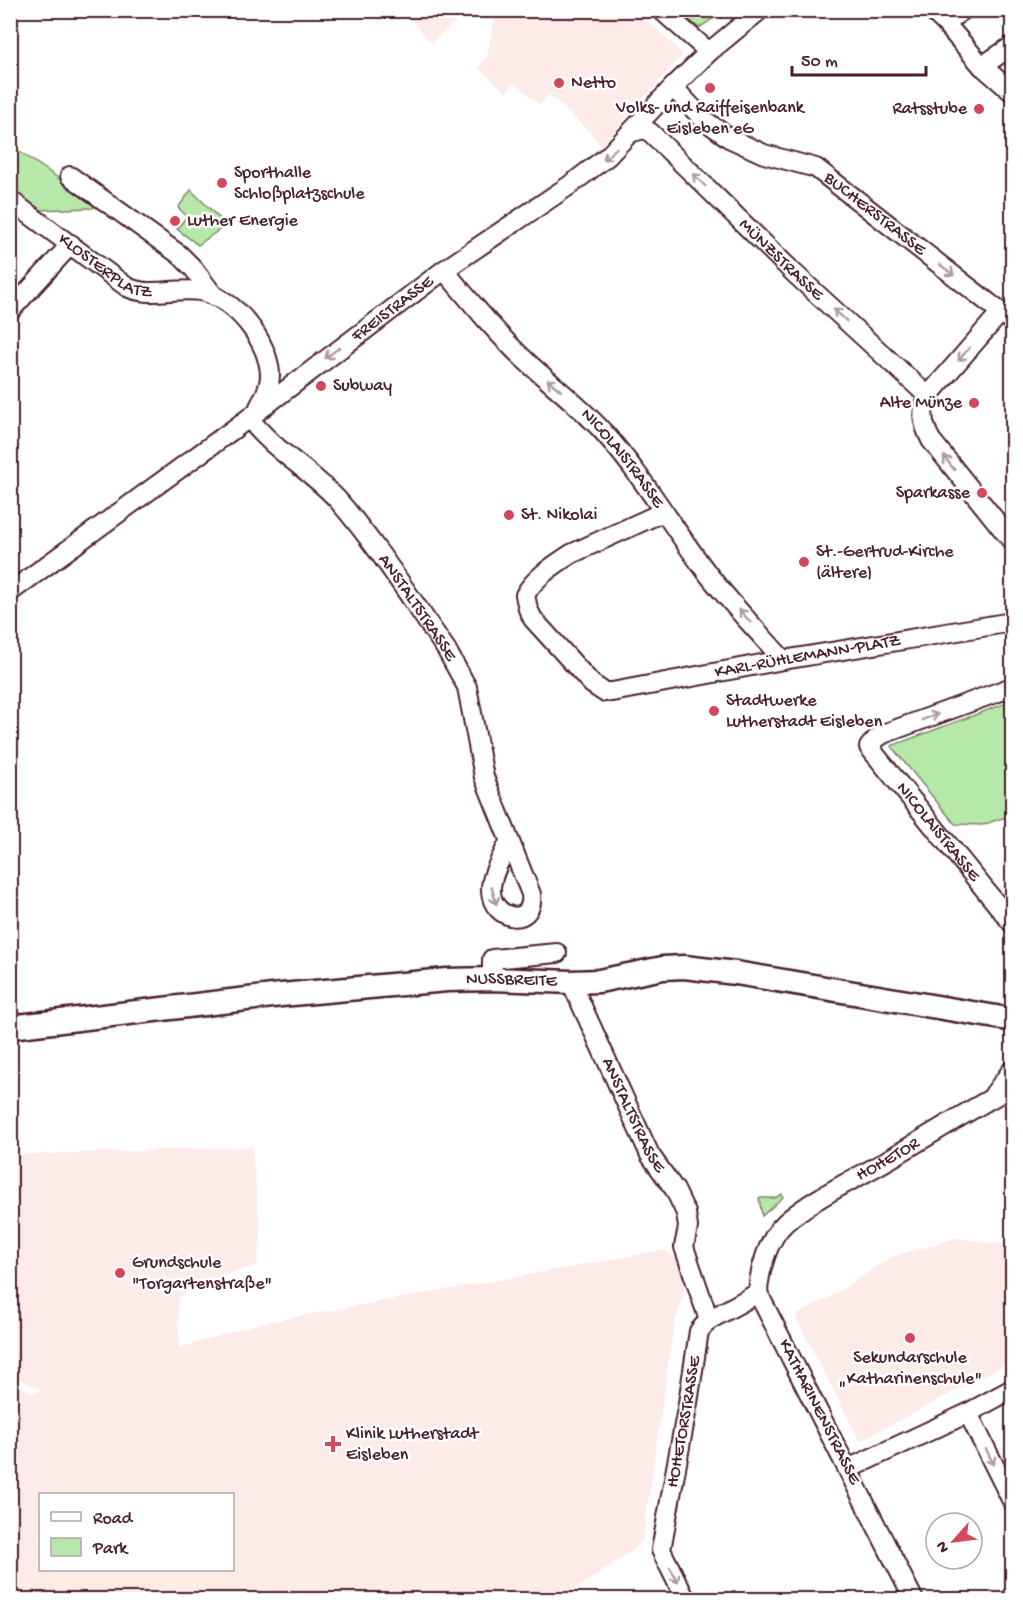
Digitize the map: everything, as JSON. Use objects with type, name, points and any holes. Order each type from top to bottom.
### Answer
[{"type":"main road","name":"NUSSBREITE","points":[[10,1026],[282,995],[447,980],[599,981],[663,968],[684,967],[736,973],[1011,1019]]},
{"type":"street","points":[[661,10],[709,52]]},
{"type":"street","name":"FREISTRASSE","points":[[10,592],[253,415],[444,270],[570,185],[608,156],[709,52],[760,10]]},
{"type":"street","points":[[963,10],[938,17],[982,66],[1012,92]]},
{"type":"street","points":[[982,66],[1012,46]]},
{"type":"street","name":"BUCHERSTRASSE","points":[[673,87],[698,115],[729,138],[764,154],[816,168],[1008,317]]},
{"type":"street","name":"MÜNZSTRASSE","points":[[633,132],[644,129],[650,132],[795,274],[928,396]]},
{"type":"street","name":"KLOSTERPLATZ","points":[[70,176],[180,255],[214,296],[241,316],[261,343],[270,376],[267,391],[253,415]]},
{"type":"street","name":"KLOSTERPLATZ","points":[[10,200],[120,283],[135,291],[186,290],[214,296]]},
{"type":"street","points":[[10,311],[71,244]]},
{"type":"street","name":"NICOLAISTRASSE","points":[[444,270],[499,335],[526,362],[575,402],[604,432],[636,470],[710,577],[783,660]]},
{"type":"street","points":[[1008,317],[928,396],[923,414],[925,429],[931,440],[1012,541]]},
{"type":"street","name":"ANSTALTSTRASSE","points":[[253,415],[259,432],[315,478],[356,521],[446,648],[467,687],[480,766],[509,842]]},
{"type":"street","name":"KARL-RÜHLEMANN-PLATZ","points":[[663,512],[571,554],[533,583],[525,596],[533,619],[592,684],[603,692],[1012,622]]},
{"type":"street","name":"NICOLAISTRASSE","points":[[1012,687],[883,734],[869,747],[1012,923]]},
{"type":"street","points":[[492,979],[492,959],[557,952]]},
{"type":"street","name":"ANSTALTSTRASSE","points":[[571,982],[650,1155],[675,1190],[686,1213],[688,1227],[684,1247],[709,1320]]},
{"type":"street","name":"HOHETOR","points":[[991,1097],[1012,1070]]},
{"type":"street","name":"HOHETOR","points":[[758,1293],[759,1276],[769,1246],[784,1223],[964,1116],[991,1097],[1012,1087]]},
{"type":"street","points":[[709,1320],[758,1293]]},
{"type":"street","name":"KATHARINENSTRASSE","points":[[758,1293],[914,1599]]},
{"type":"street","name":"HOHETORSTRASSE","points":[[686,1599],[661,1550],[699,1331],[709,1320]]},
{"type":"street","points":[[848,1469],[968,1413],[1012,1389]]},
{"type":"street","points":[[968,1413],[1012,1501]]},
{"type":"shaded area","points":[[500,10],[637,11],[683,54],[601,146],[593,135],[549,95],[540,105],[515,83],[506,92],[478,67],[487,57],[495,16]]},
{"type":"shaded area","points":[[404,11],[467,11],[431,43]]},
{"type":"shaded area","name":"Klinik Lutherstadt Eisleben","points":[[252,1147],[261,1237],[257,1265],[202,1282],[178,1298],[179,1348],[257,1324],[664,1250],[676,1256],[685,1277],[683,1298],[674,1325],[642,1541],[629,1553],[561,1599],[11,1599],[10,1382],[33,1393],[41,1390],[11,1374],[11,1155]]},
{"type":"shaded area","name":"Sekundarschule „Katharinenschule\"","points":[[957,1238],[1012,1246],[1012,1361],[860,1441],[795,1316],[832,1296],[891,1257]]},
{"type":"green space","points":[[679,11],[724,11],[699,28]]},
{"type":"green space","points":[[10,145],[96,204],[93,208],[37,210],[11,190]]},
{"type":"green space","points":[[191,190],[226,225],[198,245],[177,229],[187,216],[178,208]]},
{"type":"green space","points":[[1012,701],[1012,815],[982,825],[955,824],[891,746]]},
{"type":"green space","points":[[782,1194],[783,1197],[762,1216],[759,1198],[775,1198]]},
{"type":"place","name":"Netto","points":[[559,83]]},
{"type":"place","name":"Volks- und Raiffeisenbank Eisleben eG","points":[[710,88]]},
{"type":"place","name":"Ratsstube","points":[[979,109]]},
{"type":"place","name":"Sporthalle Schloßplatzschule","points":[[222,183]]},
{"type":"place","name":"Luther Energie","points":[[175,221]]},
{"type":"place","name":"Subway","points":[[321,386]]},
{"type":"place","name":"Alte Münze","points":[[974,403]]},
{"type":"place","name":"Sparkasse","points":[[982,493]]},
{"type":"place","name":"St. Nikolai","points":[[509,515]]},
{"type":"place","name":"St.-Gertrud-Kirche (ältere)","points":[[804,562]]},
{"type":"place","name":"Stadtwerke Lutherstadt Eisleben","points":[[714,711]]},
{"type":"place","name":"Grundschule \"Torgartenstraße\"","points":[[120,1273]]},
{"type":"place","name":"Sekundarschule „Katharinenschule\"","points":[[910,1338]]},
{"type":"place","name":"Klinik Lutherstadt Eisleben","points":[[333,1444]]}]
